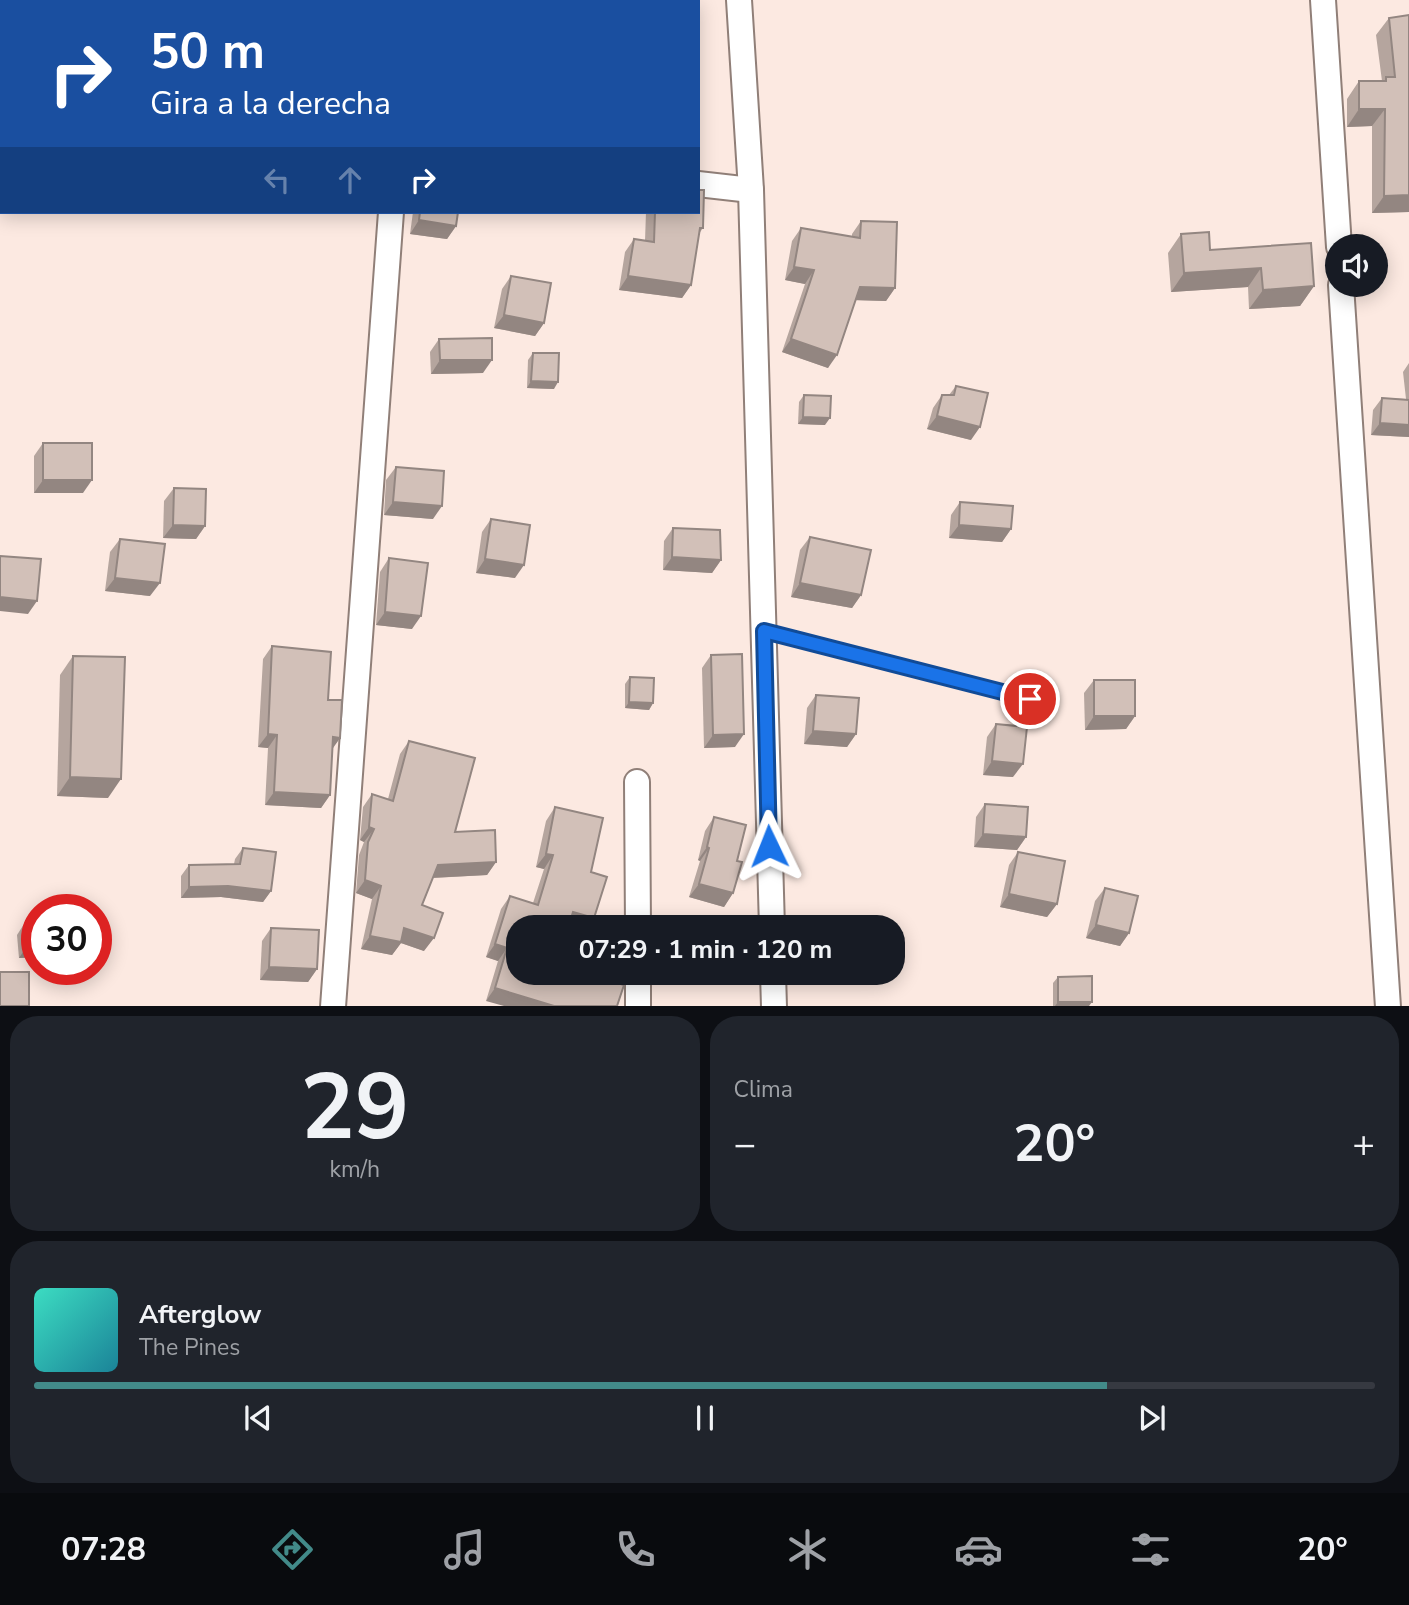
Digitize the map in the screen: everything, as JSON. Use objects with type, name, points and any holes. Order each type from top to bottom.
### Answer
[{"type":"street","points":[[739,0],[751,190],[772,915]]},
{"type":"street","points":[[1323,0],[1338,234]]},
{"type":"street","points":[[700,184],[751,190]]},
{"type":"street","points":[[332,1006],[391,214]]},
{"type":"street","points":[[1342,297],[1388,1006]]},
{"type":"street","points":[[637,782],[638,915]]},
{"type":"street","points":[[638,985],[638,1006]]},
{"type":"street","points":[[773,985],[774,1006]]},
{"type":"lane","points":[[764,631],[1030,699]]},
{"type":"building","points":[[1409,15],[1409,195],[1384,196],[1385,109],[1359,109],[1359,81],[1386,81],[1386,77],[1395,77],[1389,18]]},
{"type":"building","points":[[700,190],[704,190],[703,228],[700,228],[691,285],[628,276],[634,239],[654,242],[655,214],[700,214]]},
{"type":"building","points":[[420,214],[458,214],[456,226],[419,220]]},
{"type":"building","points":[[861,221],[897,222],[895,288],[860,287],[837,355],[791,339],[814,270],[794,267],[801,228],[860,238]]},
{"type":"building","points":[[1209,232],[1210,250],[1311,243],[1314,286],[1263,290],[1261,268],[1184,273],[1181,234]]},
{"type":"building","points":[[511,276],[551,283],[544,323],[504,315]]},
{"type":"building","points":[[492,338],[492,360],[440,360],[439,339]]},
{"type":"building","points":[[533,353],[559,353],[558,382],[531,381]]},
{"type":"building","points":[[956,386],[988,393],[980,427],[937,416],[942,395],[954,395]]},
{"type":"building","points":[[804,395],[831,396],[830,418],[803,417]]},
{"type":"building","points":[[1382,398],[1409,400],[1409,425],[1380,423]]},
{"type":"building","points":[[43,443],[92,443],[92,480],[43,480]]},
{"type":"building","points":[[396,467],[444,471],[442,506],[393,502]]},
{"type":"building","points":[[174,488],[206,489],[205,526],[173,525]]},
{"type":"building","points":[[960,502],[1013,506],[1011,529],[959,525]]},
{"type":"building","points":[[491,519],[530,525],[524,565],[485,559]]},
{"type":"building","points":[[673,528],[720,530],[721,560],[672,557]]},
{"type":"building","points":[[810,537],[871,550],[861,595],[800,583]]},
{"type":"building","points":[[120,539],[165,544],[160,583],[115,578]]},
{"type":"building","points":[[0,556],[41,559],[37,601],[0,597]]},
{"type":"building","points":[[389,558],[428,563],[421,616],[385,612]]},
{"type":"building","points":[[272,646],[331,652],[328,700],[342,700],[340,738],[333,737],[330,795],[274,792],[277,735],[268,734]]},
{"type":"building","points":[[742,654],[744,734],[713,735],[711,655]]},
{"type":"building","points":[[73,656],[125,657],[121,779],[70,777]]},
{"type":"building","points":[[630,677],[654,678],[653,703],[629,702]]},
{"type":"building","points":[[1094,680],[1135,680],[1135,716],[1094,716]]},
{"type":"building","points":[[816,695],[859,698],[856,734],[813,731]]},
{"type":"building","points":[[996,724],[1027,727],[1023,764],[992,761]]},
{"type":"building","points":[[409,741],[475,758],[455,832],[495,830],[496,862],[438,865],[422,905],[443,913],[434,938],[404,928],[401,942],[370,936],[381,886],[365,880],[368,842],[374,829],[369,827],[372,794],[393,801]]},
{"type":"building","points":[[985,804],[1028,807],[1026,837],[983,834]]},
{"type":"building","points":[[555,807],[603,818],[591,872],[607,877],[595,915],[573,912],[572,915],[506,915],[506,948],[495,944],[510,896],[538,905],[553,855],[546,854]]},
{"type":"building","points":[[714,817],[746,825],[737,861],[742,862],[733,893],[699,884]]},
{"type":"building","points":[[243,848],[276,852],[271,891],[228,886],[189,887],[189,865],[240,864]]},
{"type":"building","points":[[1018,852],[1065,861],[1057,904],[1009,894]]},
{"type":"building","points":[[1105,888],[1138,896],[1129,933],[1096,925]]},
{"type":"building","points":[[271,928],[319,930],[317,969],[269,967]]},
{"type":"building","points":[[506,951],[506,985],[624,985],[617,1006],[554,1006],[495,988]]},
{"type":"building","points":[[0,972],[21,972],[21,985],[29,985],[29,1006],[0,1006]]},
{"type":"building","points":[[1092,976],[1092,1002],[1058,1002],[1058,977]]},
{"type":"route","points":[[769,846],[764,631],[1030,699]]}]
